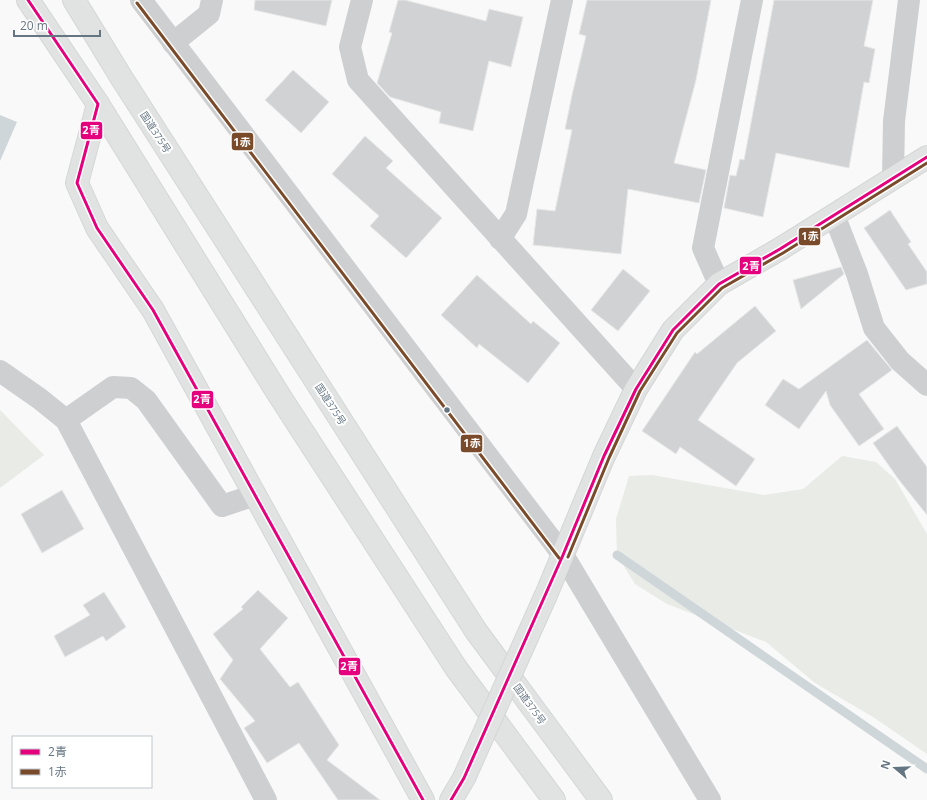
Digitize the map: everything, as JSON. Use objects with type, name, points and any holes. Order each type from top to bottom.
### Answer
[{"type":"main road","points":[[28,0],[98,104],[279,395],[456,668],[554,800]]},
{"type":"main road","name":"国道375号","points":[[74,0],[121,77],[476,631],[601,800]]},
{"type":"main road","points":[[98,104],[77,183],[98,228],[154,310],[422,800]]},
{"type":"main road","points":[[451,800],[464,778],[546,595],[604,456],[636,389],[673,330],[719,284],[780,249],[927,157]]},
{"type":"street","points":[[141,0],[563,555],[710,800]]},
{"type":"street","points":[[173,43],[209,14],[212,0]]},
{"type":"street","points":[[362,0],[350,47],[358,80],[636,389]]},
{"type":"street","points":[[500,239],[516,214],[562,0]]},
{"type":"street","points":[[719,284],[703,248],[752,0]]},
{"type":"street","points":[[893,178],[894,121],[909,0]]},
{"type":"street","points":[[834,215],[857,274],[874,328],[900,361],[927,385]]},
{"type":"street","points":[[0,371],[40,399],[66,420],[266,800]]},
{"type":"street","points":[[66,420],[112,387],[132,388],[146,400],[222,506],[255,496]]},
{"type":"shaded area","points":[[0,115],[17,122],[0,161]]},
{"type":"shaded area","points":[[0,410],[44,455],[0,488]]},
{"type":"shaded area","points":[[842,456],[876,462],[895,479],[927,534],[927,754],[873,717],[815,683],[766,642],[667,604],[635,584],[617,555],[616,519],[629,476],[652,475],[764,495],[803,489]]},
{"type":"building","points":[[255,0],[332,0],[326,26],[254,10]]},
{"type":"building","points":[[398,0],[405,0],[486,21],[489,9],[523,17],[511,67],[489,61],[473,131],[439,123],[441,112],[390,97],[377,83],[392,33],[389,32]]},
{"type":"building","points":[[587,0],[711,0],[696,80],[674,163],[706,170],[699,203],[628,189],[621,254],[533,245],[537,209],[555,211],[572,130],[565,129],[586,36],[579,34]]},
{"type":"building","points":[[774,0],[873,0],[864,46],[875,49],[869,83],[864,82],[849,168],[776,153],[763,217],[724,208],[730,175],[736,176],[740,159],[744,160]]},
{"type":"building","points":[[293,70],[329,102],[301,133],[265,100]]},
{"type":"building","points":[[365,136],[393,161],[386,168],[442,218],[406,258],[370,226],[379,216],[332,174]]},
{"type":"building","points":[[890,210],[911,242],[908,244],[927,272],[927,284],[906,290],[864,228]]},
{"type":"building","points":[[841,267],[844,274],[801,309],[793,280]]},
{"type":"building","points":[[623,269],[650,291],[618,331],[591,310]]},
{"type":"building","points":[[477,275],[531,324],[533,321],[560,343],[528,383],[479,344],[477,348],[441,315]]},
{"type":"building","points":[[755,306],[776,331],[737,363],[698,420],[755,459],[736,486],[680,447],[676,454],[642,431],[695,352],[697,354]]},
{"type":"building","points":[[867,340],[892,370],[859,394],[884,429],[859,446],[830,405],[826,391],[799,429],[765,405],[783,379],[799,389]]},
{"type":"building","points":[[897,426],[927,467],[927,515],[899,480],[873,443]]},
{"type":"building","points":[[62,490],[84,529],[42,553],[21,514]]},
{"type":"building","points":[[258,590],[288,618],[260,649],[290,687],[298,682],[339,745],[327,760],[380,800],[338,800],[299,743],[267,763],[244,728],[255,721],[220,679],[233,660],[213,634],[243,609],[241,607]]},
{"type":"building","points":[[104,592],[126,627],[106,641],[103,636],[65,657],[54,636],[90,615],[83,605]]},
{"type":"waterway","points":[[617,555],[927,769]]},
{"type":"transit line","name":"2青","points":[[28,0],[98,104],[77,183],[97,228],[153,310],[423,800]]},
{"type":"transit line","name":"1赤","points":[[137,3],[559,558]]},
{"type":"transit line","name":"2青","points":[[451,800],[464,778],[563,555],[604,456],[636,389],[673,330],[719,284],[780,249],[927,157]]},
{"type":"transit line","name":"1赤","points":[[568,557],[609,458],[640,391],[677,333],[722,288],[783,253],[927,163]]}]
